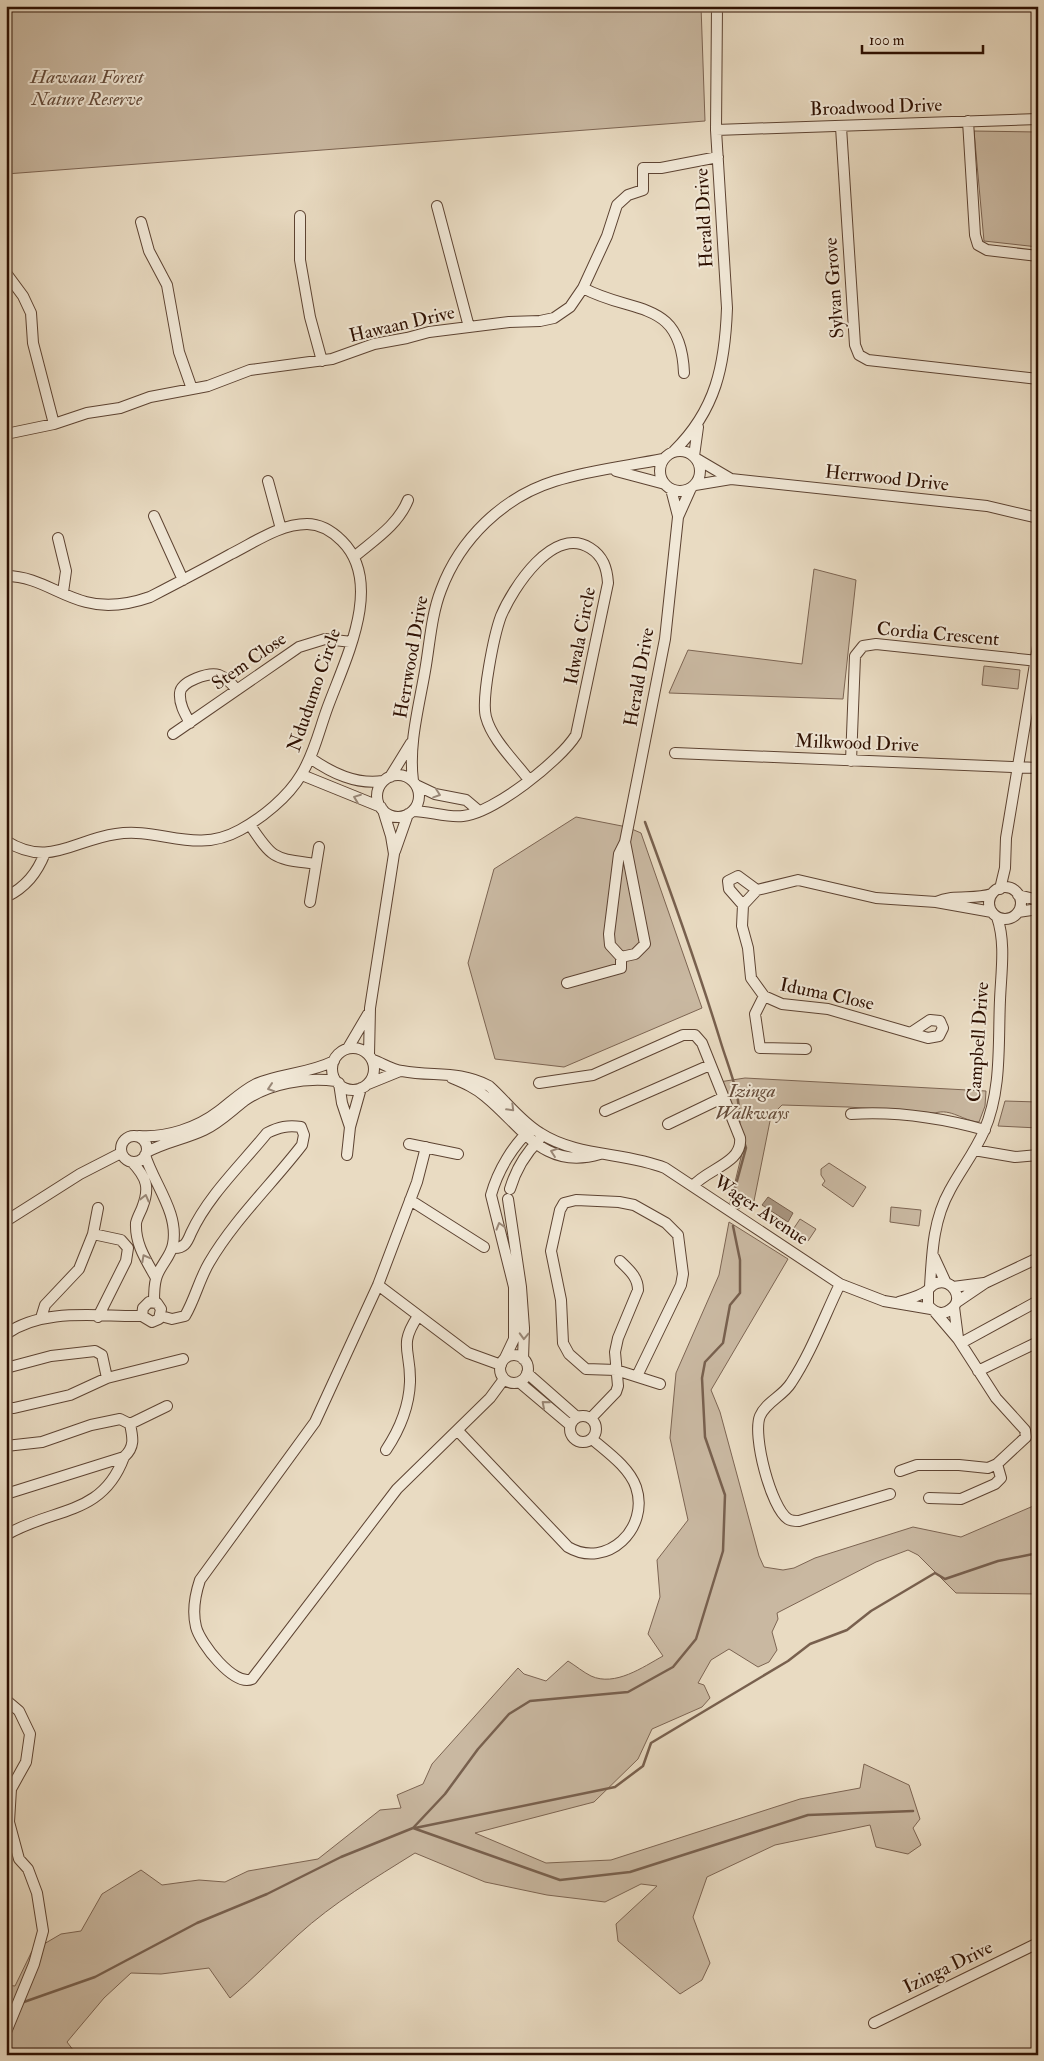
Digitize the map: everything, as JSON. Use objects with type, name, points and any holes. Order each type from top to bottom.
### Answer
[{"type":"street","name":"Herald Drive","points":[[674,451],[699,424],[716,387],[726,319],[716,130],[717,6]]},
{"type":"street","name":"Broadwood Drive","points":[[716,130],[1038,119]]},
{"type":"street","points":[[968,121],[975,235],[978,245],[987,250],[1038,256]]},
{"type":"street","name":"Sylvan Grove","points":[[841,127],[855,345],[859,355],[868,360],[1038,379]]},
{"type":"street","name":"Hawaan Drive","points":[[6,434],[54,424],[87,413],[120,408],[142,400],[192,389],[262,368],[340,357],[374,344],[428,332],[554,318],[570,306],[583,288],[607,236],[617,205],[628,195],[643,190],[644,168],[660,168],[718,157]]},
{"type":"street","points":[[437,206],[469,327]]},
{"type":"street","points":[[300,216],[300,260],[310,317],[322,360]]},
{"type":"street","points":[[141,222],[149,251],[167,285],[179,352],[192,389]]},
{"type":"street","points":[[6,273],[23,296],[31,313],[33,343],[54,424]]},
{"type":"street","points":[[583,288],[599,296],[652,311],[671,327],[677,336],[683,356],[684,373]]},
{"type":"street","name":"Herald Drive","points":[[696,457],[699,424]]},
{"type":"street","points":[[674,451],[685,451],[696,457],[700,475],[693,487],[684,491],[668,486],[660,472],[663,459],[674,451]]},
{"type":"street","name":"Herrwood Drive","points":[[696,457],[731,479]]},
{"type":"street","name":"Herrwood Drive","points":[[415,783],[412,756],[414,738],[435,608],[449,571],[460,552],[481,527],[511,502],[525,494],[556,481],[663,459]]},
{"type":"street","name":"Herrwood Drive","points":[[608,470],[627,472],[668,486]]},
{"type":"street","name":"Herrwood Drive","points":[[693,487],[731,479],[987,506],[1038,518]]},
{"type":"street","points":[[268,480],[281,529]]},
{"type":"street","name":"Herald Drive","points":[[668,486],[678,517]]},
{"type":"street","name":"Herald Drive","points":[[567,984],[620,968],[621,957],[610,945],[609,934],[619,854],[625,842],[665,638],[678,517],[693,487]]},
{"type":"street","points":[[354,557],[396,521],[402,514],[408,500]]},
{"type":"street","points":[[154,516],[183,580]]},
{"type":"street","name":"Ndudumo Circle","points":[[6,576],[24,577],[86,602],[115,605],[132,604],[150,597],[281,529],[296,524],[310,524],[321,527],[340,538],[354,557],[360,579],[361,596],[352,642],[310,758],[302,775],[287,793],[250,825],[221,838],[204,841],[186,841],[126,832],[110,834],[61,851],[45,853],[25,850],[6,841]]},
{"type":"street","points":[[58,538],[65,563],[62,592]]},
{"type":"street","name":"Idwala Circle","points":[[410,812],[461,816],[479,811],[506,798],[529,780],[572,743],[582,714],[608,583],[601,557],[588,546],[579,542],[556,546],[526,575],[514,590],[506,605],[500,619],[494,646],[485,698],[486,718],[496,738],[529,780]]},
{"type":"street","name":"Stem Close","points":[[173,734],[288,654],[307,643],[325,639],[352,642]]},
{"type":"street","name":"Cordia Crescent","points":[[851,761],[854,666],[858,650],[863,646],[876,644],[1037,661]]},
{"type":"street","points":[[1002,940],[989,903],[1005,868],[1006,838],[1038,646]]},
{"type":"street","points":[[190,723],[180,700],[181,688],[185,684],[215,674],[226,678],[237,690]]},
{"type":"street","name":"Herrwood Drive","points":[[386,779],[414,738]]},
{"type":"street","name":"Milkwood Drive","points":[[675,753],[1038,768]]},
{"type":"street","points":[[310,758],[326,768],[358,781],[386,779],[400,775],[435,794],[466,800],[479,811]]},
{"type":"street","points":[[302,775],[382,809],[394,816],[410,812]]},
{"type":"street","points":[[386,779],[378,790],[377,797],[391,836],[394,854]]},
{"type":"street","points":[[347,1155],[350,1127],[364,1086],[374,1073],[371,1058],[370,1008],[394,854],[410,812],[419,799],[415,783]]},
{"type":"street","points":[[250,825],[267,850],[274,856],[316,864]]},
{"type":"street","name":"Herald Drive","points":[[621,957],[635,954],[645,944],[625,842]]},
{"type":"street","points":[[310,902],[319,847]]},
{"type":"street","points":[[6,897],[21,888],[34,875],[45,853]]},
{"type":"street","points":[[1002,940],[1020,904],[1005,868]]},
{"type":"street","points":[[757,890],[738,876],[730,878],[728,881],[728,890],[743,905],[757,890],[798,880],[876,898],[936,902],[952,906],[976,908],[1006,919],[1016,914],[1038,909]]},
{"type":"street","points":[[936,902],[953,897],[978,897],[996,891],[1015,892],[1038,900]]},
{"type":"street","name":"Iduma Close","points":[[743,905],[742,926],[748,948],[751,978],[764,996],[782,1004],[828,1009],[912,1032]]},
{"type":"street","name":"Campbell Drive","points":[[929,1289],[935,1230],[939,1214],[950,1190],[985,1130],[996,1086],[1002,940]]},
{"type":"street","points":[[764,996],[755,1014],[760,1048],[806,1049]]},
{"type":"street","points":[[350,1127],[337,1082],[333,1075],[334,1062],[337,1056],[348,1048],[370,1008]]},
{"type":"street","points":[[539,1083],[578,1079],[593,1075],[688,1034],[698,1038],[740,1138],[739,1152],[731,1160],[706,1173],[692,1186]]},
{"type":"street","points":[[348,1048],[360,1049],[371,1058],[400,1071],[445,1075]]},
{"type":"street","points":[[156,1278],[141,1252],[137,1236],[136,1220],[148,1195],[142,1174],[121,1153],[121,1145],[124,1139],[131,1135],[159,1136],[195,1125],[212,1116],[254,1085],[277,1077],[317,1070],[334,1062]]},
{"type":"street","points":[[605,1111],[710,1065]]},
{"type":"street","points":[[132,1162],[140,1161],[146,1154],[158,1146],[205,1130],[245,1101],[268,1089],[314,1079],[337,1082],[349,1089],[364,1086],[400,1071]]},
{"type":"street","name":"Wager Avenue","points":[[445,1075],[466,1076],[489,1086],[532,1128],[544,1135],[568,1145],[601,1154],[626,1156],[665,1168],[840,1284],[870,1297],[933,1310]]},
{"type":"street","name":"Wager Avenue","points":[[445,1075],[466,1084],[486,1097],[524,1136],[535,1144],[572,1157],[585,1158],[601,1154]]},
{"type":"street","points":[[668,1124],[722,1098]]},
{"type":"street","points":[[851,1114],[869,1113],[924,1117],[957,1122],[985,1130]]},
{"type":"street","points":[[161,1316],[172,1320],[185,1316],[194,1300],[208,1264],[222,1243],[302,1145],[304,1135],[301,1127],[278,1127],[267,1133],[202,1214],[185,1244],[179,1248],[172,1248]]},
{"type":"street","points":[[378,1285],[468,1353],[503,1361],[516,1355],[523,1359],[527,1366],[527,1373],[519,1382],[511,1383],[504,1379],[500,1372],[503,1361],[514,1339],[514,1287],[491,1195],[495,1180],[524,1136],[532,1128]]},
{"type":"street","points":[[523,1359],[524,1328],[521,1287],[509,1194],[514,1176],[526,1152],[544,1135]]},
{"type":"street","points":[[139,1136],[145,1141],[151,1174],[171,1217],[172,1248],[156,1278],[154,1302],[161,1309],[161,1316]]},
{"type":"street","points":[[409,1144],[458,1154]]},
{"type":"street","points":[[426,1147],[410,1200],[378,1285],[315,1422],[200,1580],[195,1602],[196,1628],[211,1654],[238,1679],[252,1679],[397,1489],[458,1431],[490,1398],[504,1379]]},
{"type":"street","points":[[974,1150],[1015,1157],[1038,1155]]},
{"type":"street","points":[[6,1221],[80,1174],[121,1153]]},
{"type":"street","points":[[410,1200],[484,1247]]},
{"type":"street","points":[[636,1376],[681,1285],[683,1274],[678,1235],[666,1223],[634,1205],[619,1202],[576,1200],[564,1203],[560,1210],[551,1251],[560,1292],[563,1343],[569,1354],[586,1369],[616,1370],[660,1384]]},
{"type":"street","points":[[42,1318],[45,1304],[79,1270],[93,1234],[98,1208]]},
{"type":"street","points":[[93,1234],[122,1240],[128,1248],[126,1261],[98,1317]]},
{"type":"street","points":[[933,1254],[957,1294],[955,1304],[959,1341]]},
{"type":"street","points":[[933,1310],[946,1313],[955,1304],[985,1283],[1038,1258]]},
{"type":"street","points":[[592,1418],[616,1392],[618,1386],[615,1352],[618,1338],[638,1290],[638,1282],[634,1275],[620,1261]]},
{"type":"street","points":[[898,1302],[929,1289],[938,1282],[950,1285],[985,1283]]},
{"type":"street","points":[[840,1284],[792,1382],[779,1398],[765,1408],[760,1416],[757,1436],[762,1464],[784,1515],[793,1521],[799,1521],[890,1494]]},
{"type":"street","points":[[900,1471],[917,1465],[959,1465],[983,1468],[997,1464],[1026,1437],[1025,1430],[1003,1408],[959,1341],[926,1300],[929,1289]]},
{"type":"street","points":[[959,1341],[1038,1301]]},
{"type":"street","points":[[142,1316],[145,1304],[154,1302]]},
{"type":"street","points":[[6,1334],[20,1324],[42,1318],[142,1316],[152,1322],[161,1316]]},
{"type":"street","points":[[386,1450],[400,1427],[407,1407],[410,1384],[406,1341],[409,1330],[418,1316]]},
{"type":"street","points":[[978,1371],[1038,1342]]},
{"type":"street","points":[[6,1368],[51,1356],[95,1351],[102,1355],[108,1378]]},
{"type":"street","points":[[6,1408],[14,1408],[70,1395],[108,1378],[183,1359]]},
{"type":"street","points":[[527,1373],[577,1417]]},
{"type":"street","points":[[519,1382],[570,1426]]},
{"type":"street","points":[[130,1424],[167,1406]]},
{"type":"street","points":[[584,1415],[592,1418],[596,1428],[592,1439],[582,1442],[574,1439],[570,1433],[570,1426],[577,1417],[584,1415]]},
{"type":"street","points":[[6,1446],[42,1442],[91,1425],[120,1419],[130,1424]]},
{"type":"street","points":[[6,1494],[124,1457],[131,1451],[134,1441],[130,1424]]},
{"type":"street","points":[[458,1431],[568,1548],[586,1554],[599,1554],[617,1546],[631,1531],[637,1510],[638,1496],[633,1480],[627,1470],[592,1439]]},
{"type":"street","points":[[6,1534],[21,1526],[89,1503],[113,1480],[124,1457]]},
{"type":"street","points":[[929,1498],[961,1499],[995,1484],[1001,1478],[997,1464]]},
{"type":"street","points":[[6,1700],[19,1711],[30,1734],[26,1762],[11,1789],[8,1822],[19,1859],[28,1870],[37,1893],[43,1930],[34,1964],[6,2032]]},
{"type":"street","name":"Izinga Drive","points":[[874,2023],[1038,1942]]},
{"type":"green space","name":"Hawaan Forest Nature Reserve","points":[[6,6],[701,6],[705,121],[6,174]]},
{"type":"green space","points":[[974,131],[1038,132],[1038,247],[984,241]]},
{"type":"green space","points":[[814,569],[856,580],[843,699],[669,693],[688,650],[802,664]]},
{"type":"green space","points":[[984,666],[1020,670],[1018,689],[982,685]]},
{"type":"green space","points":[[576,817],[627,827],[641,833],[702,1008],[564,1067],[495,1059],[468,963],[494,869]]},
{"type":"green space","name":"Izinga Walkways","points":[[745,1078],[986,1091],[985,1106],[979,1122],[946,1112],[782,1105],[771,1116],[753,1206],[744,1200],[739,1209],[730,1203],[742,1153],[741,1142],[719,1082]]},
{"type":"green space","points":[[1005,1101],[1038,1102],[1038,1128],[998,1126]]},
{"type":"green space","points":[[829,1163],[866,1187],[853,1207],[822,1185],[825,1181],[821,1175],[821,1169]]},
{"type":"green space","points":[[891,1207],[921,1210],[919,1226],[890,1222]]},
{"type":"green space","points":[[800,1219],[816,1229],[808,1241],[792,1231]]},
{"type":"green space","points":[[729,1222],[788,1259],[711,1390],[720,1412],[759,1556],[764,1567],[783,1570],[794,1568],[815,1558],[913,1527],[961,1537],[1038,1504],[1038,1594],[956,1593],[918,1555],[908,1550],[876,1562],[777,1613],[778,1619],[772,1632],[777,1650],[769,1662],[758,1667],[729,1649],[711,1660],[698,1683],[704,1685],[710,1698],[702,1707],[652,1729],[638,1759],[594,1802],[475,1833],[546,1863],[611,1860],[800,1799],[860,1788],[864,1764],[909,1785],[920,1819],[913,1828],[921,1845],[908,1854],[876,1847],[870,1825],[775,1845],[707,1877],[693,1917],[710,1963],[702,1980],[680,1994],[618,1941],[616,1924],[657,1886],[641,1884],[605,1902],[547,1895],[485,1882],[415,1853],[325,1912],[230,1998],[209,1968],[161,1974],[131,1973],[104,1998],[67,2042],[77,2055],[6,2055],[6,1985],[15,1986],[32,1951],[61,1934],[81,1931],[102,1894],[141,1870],[162,1885],[199,1880],[225,1882],[248,1871],[318,1859],[380,1810],[401,1808],[397,1795],[423,1784],[432,1764],[518,1668],[524,1674],[546,1681],[568,1661],[591,1676],[600,1679],[610,1679],[638,1670],[663,1656],[648,1634],[660,1597],[657,1560],[688,1520],[670,1438],[676,1373],[719,1275]]},
{"type":"shaded area","points":[[768,1197],[793,1213],[788,1222],[762,1205]]},
{"type":"waterway","points":[[645,822],[694,959],[731,1073],[739,1104],[739,1125]]},
{"type":"waterway","points":[[732,1199],[746,1148],[744,1142]]},
{"type":"waterway","points":[[413,1828],[445,1794],[478,1749],[509,1714],[530,1701],[628,1692],[673,1667],[696,1639],[723,1551],[725,1495],[705,1437],[702,1378],[705,1362],[723,1343],[730,1305],[740,1293],[740,1260],[733,1226]]},
{"type":"waterway","points":[[415,1828],[615,1787],[643,1766],[651,1743],[788,1661],[810,1644],[847,1630],[871,1611],[935,1573],[945,1579],[998,1561],[1038,1553]]},
{"type":"waterway","points":[[21,2003],[95,1977],[197,1923],[267,1894],[341,1857],[413,1828],[560,1880],[630,1872],[808,1815],[913,1811]]},
{"type":"waterway","points":[[6,2011],[12,2008]]}]
